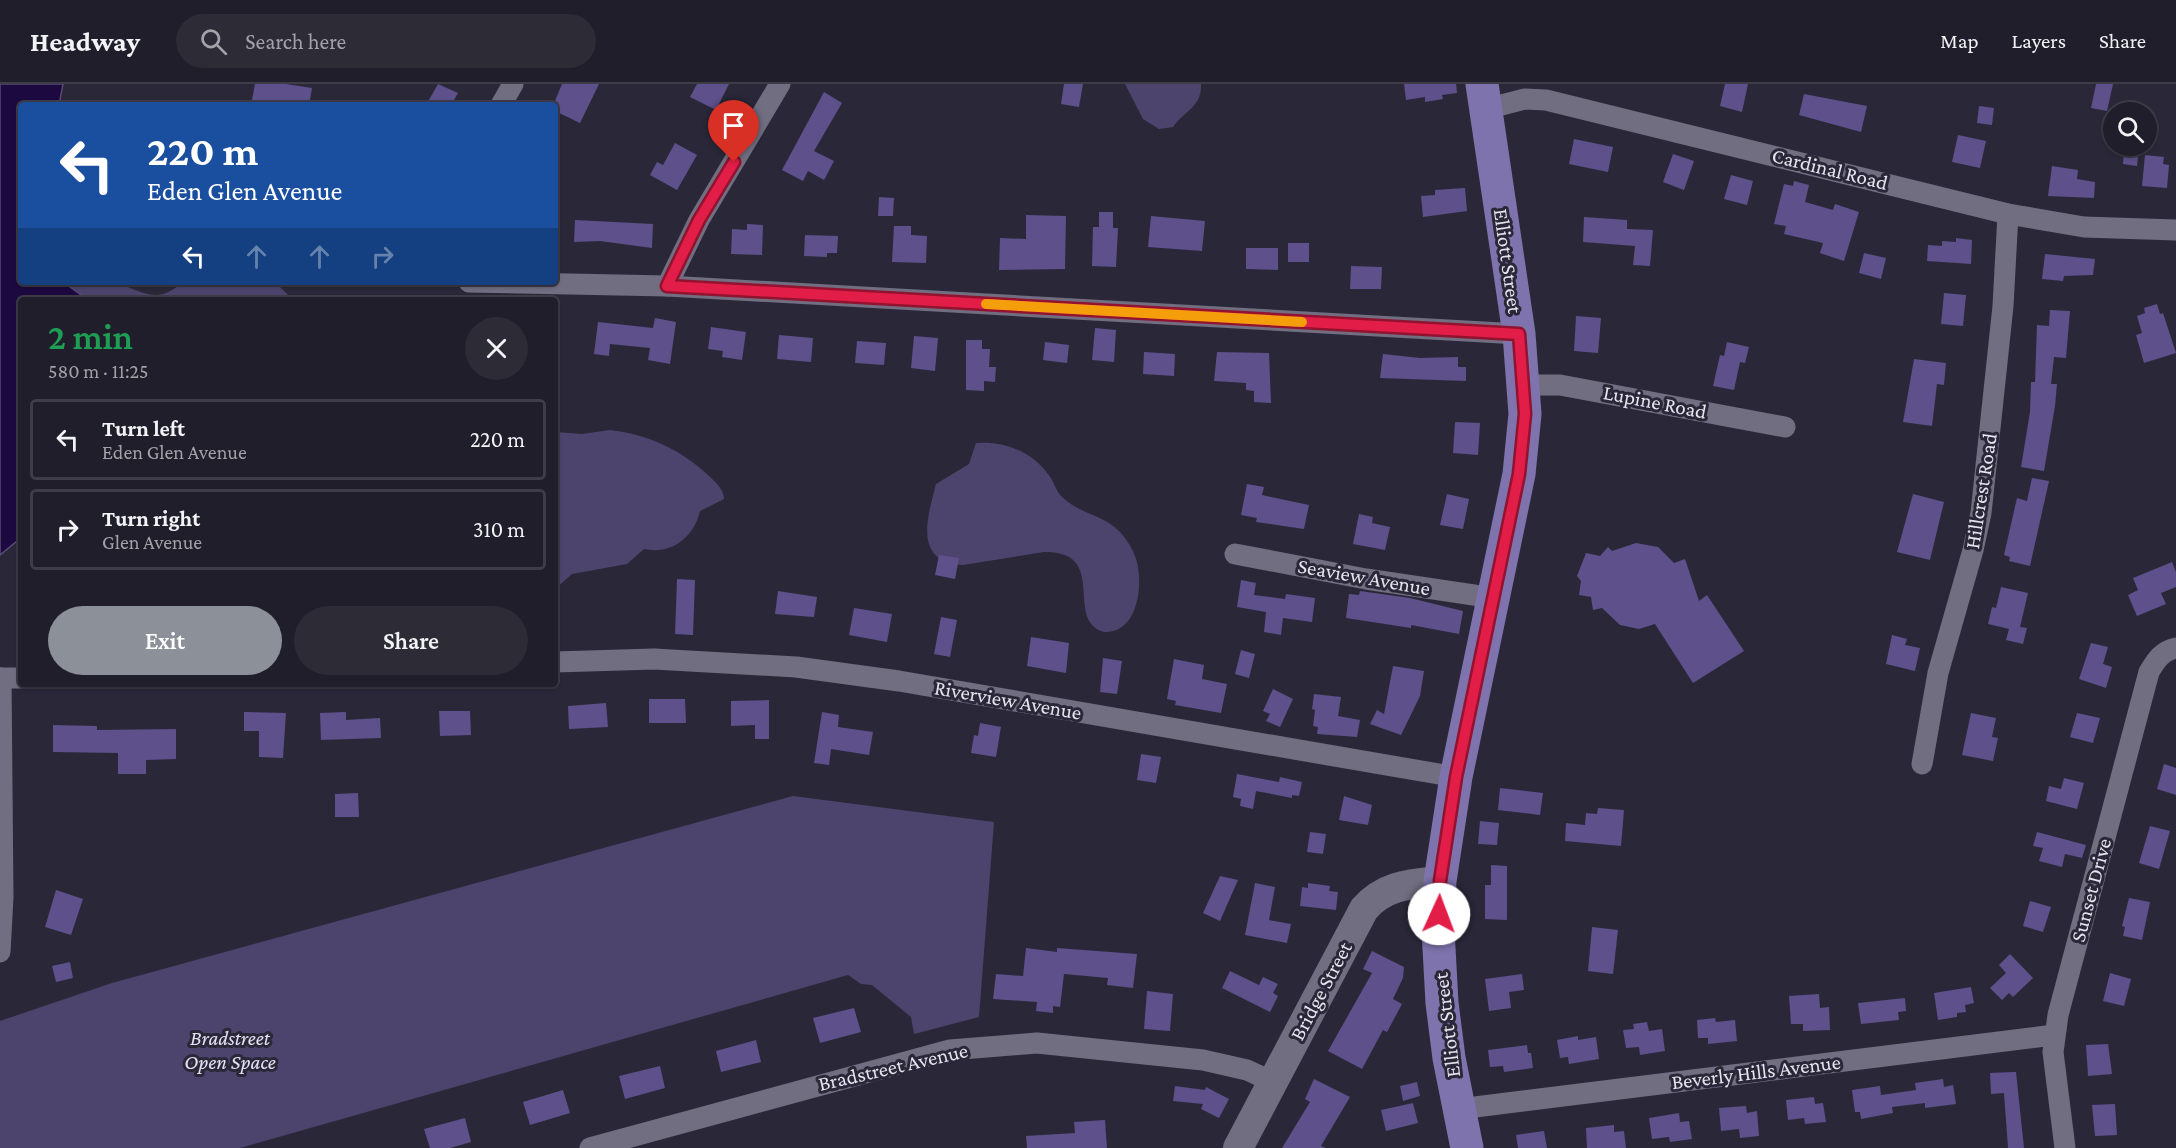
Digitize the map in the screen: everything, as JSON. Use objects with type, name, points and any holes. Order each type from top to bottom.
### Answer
[{"type":"main road","name":"Elliott Street","points":[[1467,1148],[1449,1058],[1442,1003],[1438,930],[1440,881],[1456,777],[1519,474],[1525,414],[1519,334],[1484,96]]},
{"type":"main road","name":"Bridge Street","points":[[1238,1148],[1364,909],[1375,897],[1395,887],[1440,881]]},
{"type":"street","points":[[503,102],[513,84]]},
{"type":"street","points":[[667,286],[699,220],[780,84]]},
{"type":"street","name":"Cardinal Road","points":[[1484,96],[1546,100],[2008,214],[2084,227],[2176,230]]},
{"type":"street","name":"Hillcrest Road","points":[[1922,764],[1938,673],[1973,550],[1981,513],[2003,306],[2008,214]]},
{"type":"street","points":[[558,284],[667,286],[1519,334]]},
{"type":"street","name":"Lupine Road","points":[[1524,385],[1560,385],[1785,427]]},
{"type":"street","name":"Seaview Avenue","points":[[1236,554],[1366,579],[1494,598]]},
{"type":"street","name":"Sunset Drive","points":[[2065,1148],[2054,1069],[2054,1035],[2149,672],[2157,658],[2168,650],[2176,648]]},
{"type":"street","name":"Riverview Avenue","points":[[558,662],[654,659],[796,667],[899,681],[1456,777]]},
{"type":"street","points":[[0,952],[7,678]]},
{"type":"street","name":"Beverly Hills Avenue","points":[[1459,1108],[2054,1035]]},
{"type":"street","name":"Bradstreet Avenue","points":[[590,1148],[950,1050],[1037,1043],[1203,1060],[1247,1070],[1273,1082]]},
{"type":"green space","points":[[1125,84],[1201,84],[1201,92],[1192,108],[1173,127],[1159,129],[1143,119]]},
{"type":"green space","points":[[62,285],[122,285],[157,295],[179,285],[278,285],[290,297],[80,297]]},
{"type":"green space","points":[[610,430],[650,439],[676,451],[699,467],[721,489],[724,499],[700,511],[693,529],[680,542],[664,549],[644,549],[627,564],[572,574],[558,586],[558,432],[582,434]]},
{"type":"green space","points":[[976,443],[1007,446],[1034,459],[1069,503],[1106,521],[1123,535],[1135,555],[1139,581],[1136,606],[1124,625],[1104,632],[1092,625],[1087,614],[1081,574],[1075,562],[1064,555],[1044,552],[963,565],[947,562],[936,556],[927,535],[936,484],[969,464]]},
{"type":"green space","name":"Bradstreet Open Space","points":[[793,796],[994,822],[979,1017],[914,1034],[911,1017],[872,985],[861,984],[848,975],[240,1148],[0,1148],[0,1021],[112,983]]},
{"type":"shaded area","points":[[0,84],[63,84],[60,102],[18,102],[18,285],[67,285],[84,297],[18,297],[18,531],[17,541],[0,555]]},
{"type":"building","points":[[255,84],[286,84],[312,88],[310,102],[252,102]]},
{"type":"building","points":[[438,84],[458,93],[453,102],[428,102]]},
{"type":"building","points":[[562,84],[599,84],[580,123],[558,112],[558,102],[555,101]]},
{"type":"building","points":[[697,84],[729,84],[716,110],[690,97]]},
{"type":"building","points":[[1064,84],[1083,84],[1079,107],[1061,104]]},
{"type":"building","points":[[1404,84],[1456,84],[1457,93],[1442,95],[1443,99],[1425,102],[1425,97],[1406,100]]},
{"type":"building","points":[[1725,84],[1748,84],[1742,112],[1720,106]]},
{"type":"building","points":[[2096,84],[2113,84],[2109,102],[2103,102],[2103,110],[2091,108]]},
{"type":"building","points":[[824,92],[842,103],[814,151],[834,161],[824,180],[808,171],[803,181],[782,170]]},
{"type":"building","points":[[1804,94],[1867,106],[1861,132],[1799,115]]},
{"type":"building","points":[[1979,106],[1994,108],[1992,125],[1977,123]]},
{"type":"building","points":[[1958,135],[1986,141],[1980,168],[1952,162]]},
{"type":"building","points":[[1574,139],[1613,147],[1608,172],[1569,164]]},
{"type":"building","points":[[675,143],[697,155],[677,190],[650,175],[657,162],[663,165]]},
{"type":"building","points":[[1673,154],[1694,161],[1684,190],[1663,182]]},
{"type":"building","points":[[2123,156],[2138,156],[2137,166],[2123,164]]},
{"type":"building","points":[[2145,156],[2164,157],[2163,164],[2169,165],[2167,188],[2142,186]]},
{"type":"building","points":[[2052,166],[2078,170],[2077,179],[2095,182],[2094,198],[2048,196]]},
{"type":"building","points":[[1731,175],[1753,181],[1747,205],[1724,199]]},
{"type":"building","points":[[1794,181],[1809,185],[1805,202],[1833,210],[1835,204],[1859,212],[1844,261],[1820,253],[1823,243],[1784,234],[1786,226],[1774,224],[1784,184],[1793,186]]},
{"type":"building","points":[[1465,188],[1467,211],[1423,217],[1421,196],[1435,195],[1435,190]]},
{"type":"building","points":[[879,197],[894,198],[893,216],[878,216]]},
{"type":"building","points":[[1099,212],[1113,212],[1113,228],[1118,228],[1116,267],[1092,266],[1093,227],[1099,227]]},
{"type":"building","points":[[1026,215],[1066,216],[1065,269],[999,270],[1000,238],[1026,239]]},
{"type":"building","points":[[1151,216],[1205,221],[1202,251],[1148,247]]},
{"type":"building","points":[[1584,217],[1627,220],[1627,229],[1653,230],[1650,266],[1633,265],[1635,246],[1583,242]]},
{"type":"building","points":[[575,220],[653,224],[652,248],[600,241],[574,242]]},
{"type":"building","points":[[747,224],[763,225],[762,255],[731,254],[732,229],[747,230]]},
{"type":"building","points":[[894,226],[911,226],[911,235],[927,236],[926,263],[892,262]]},
{"type":"building","points":[[805,235],[838,236],[837,253],[827,253],[827,257],[804,256]]},
{"type":"building","points":[[1956,238],[1972,240],[1971,264],[1927,261],[1928,245],[1942,246],[1942,241],[1956,242]]},
{"type":"building","points":[[1288,243],[1309,243],[1309,262],[1288,262]]},
{"type":"building","points":[[1246,248],[1278,248],[1278,270],[1246,269]]},
{"type":"building","points":[[1864,253],[1886,258],[1881,279],[1859,273]]},
{"type":"building","points":[[2045,254],[2095,259],[2093,275],[2064,276],[2063,281],[2042,279]]},
{"type":"building","points":[[1351,266],[1382,267],[1381,289],[1350,289]]},
{"type":"building","points":[[1944,293],[1966,295],[1963,326],[1941,324]]},
{"type":"building","points":[[2157,304],[2160,314],[2163,313],[2176,353],[2144,363],[2136,335],[2142,333],[2137,316],[2145,313],[2144,308]]},
{"type":"building","points":[[2050,310],[2070,311],[2066,358],[2054,357],[2051,384],[2057,384],[2044,471],[2021,467],[2030,412],[2031,382],[2035,382],[2037,325],[2049,326]]},
{"type":"building","points":[[1576,316],[1601,318],[1598,353],[1574,351]]},
{"type":"building","points":[[655,318],[676,322],[670,364],[648,360],[650,348],[610,344],[609,356],[594,354],[598,322],[653,328]]},
{"type":"building","points":[[711,327],[746,332],[742,360],[722,357],[723,351],[708,349]]},
{"type":"building","points":[[1095,328],[1116,330],[1114,362],[1092,360]]},
{"type":"building","points":[[779,335],[813,338],[811,362],[777,359]]},
{"type":"building","points":[[914,336],[938,338],[935,371],[911,368]]},
{"type":"building","points":[[966,340],[982,340],[982,349],[990,349],[989,367],[996,367],[995,382],[984,381],[984,391],[966,390]]},
{"type":"building","points":[[857,341],[886,343],[884,365],[855,363]]},
{"type":"building","points":[[1045,342],[1069,345],[1067,363],[1043,360]]},
{"type":"building","points":[[1727,342],[1749,347],[1745,363],[1740,362],[1734,390],[1713,386],[1720,355],[1724,356]]},
{"type":"building","points":[[1144,352],[1175,354],[1174,376],[1143,374]]},
{"type":"building","points":[[1217,352],[1269,353],[1271,403],[1254,402],[1254,391],[1246,390],[1246,383],[1214,381]]},
{"type":"building","points":[[1383,354],[1420,358],[1458,357],[1458,367],[1466,367],[1466,381],[1380,378]]},
{"type":"building","points":[[1914,359],[1946,363],[1944,385],[1937,384],[1932,426],[1903,422]]},
{"type":"building","points":[[1455,422],[1480,423],[1478,455],[1453,453]]},
{"type":"building","points":[[2032,478],[2049,481],[2030,566],[2009,561],[2010,557],[2004,555],[2017,498],[2027,501]]},
{"type":"building","points":[[1247,484],[1264,487],[1262,495],[1309,505],[1304,529],[1256,522],[1257,518],[1241,515]]},
{"type":"building","points":[[1447,494],[1469,499],[1463,529],[1440,525]]},
{"type":"building","points":[[1913,494],[1944,502],[1930,560],[1897,552]]},
{"type":"building","points":[[1359,514],[1373,517],[1372,523],[1390,527],[1385,550],[1353,544]]},
{"type":"building","points":[[1636,543],[1658,547],[1674,563],[1685,559],[1699,601],[1707,595],[1744,651],[1693,683],[1655,624],[1639,629],[1620,625],[1602,608],[1593,610],[1591,597],[1579,595],[1581,581],[1577,576],[1586,553],[1600,556],[1608,547],[1612,551]]},
{"type":"building","points":[[939,555],[959,558],[955,579],[935,575]]},
{"type":"building","points":[[2172,562],[2176,572],[2176,587],[2161,593],[2166,604],[2137,616],[2128,595],[2138,590],[2133,578]]},
{"type":"building","points":[[677,579],[695,580],[693,635],[675,634]]},
{"type":"building","points":[[1241,580],[1256,583],[1254,595],[1285,599],[1286,594],[1315,598],[1312,622],[1283,618],[1281,635],[1264,632],[1266,612],[1237,607]]},
{"type":"building","points":[[2001,587],[2028,593],[2020,627],[2027,628],[2023,644],[2006,640],[2009,629],[1988,624],[1992,607],[1996,608]]},
{"type":"building","points":[[778,591],[817,597],[814,617],[775,614]]},
{"type":"building","points":[[1360,591],[1410,598],[1463,611],[1459,634],[1411,625],[1411,628],[1346,618],[1349,594],[1359,595]]},
{"type":"building","points":[[854,608],[892,614],[887,642],[849,635]]},
{"type":"building","points":[[941,617],[957,620],[950,657],[934,654]]},
{"type":"building","points":[[1892,635],[1907,639],[1905,645],[1920,648],[1915,671],[1886,664]]},
{"type":"building","points":[[1031,637],[1069,643],[1066,673],[1027,666]]},
{"type":"building","points":[[2091,643],[2108,647],[2103,664],[2112,667],[2106,688],[2079,679]]},
{"type":"building","points":[[1241,650],[1255,654],[1249,678],[1235,674]]},
{"type":"building","points":[[1103,658],[1122,661],[1117,694],[1100,692]]},
{"type":"building","points":[[1174,659],[1204,665],[1202,679],[1227,684],[1221,713],[1175,705],[1176,701],[1167,699]]},
{"type":"building","points":[[1393,666],[1424,671],[1420,696],[1401,735],[1370,724],[1377,710],[1384,714]]},
{"type":"building","points":[[1273,689],[1293,699],[1280,727],[1266,721],[1270,714],[1263,711]]},
{"type":"building","points":[[1314,694],[1341,697],[1338,716],[1360,720],[1357,737],[1317,734],[1318,727],[1313,726]]},
{"type":"building","points":[[649,699],[685,699],[686,723],[649,723]]},
{"type":"building","points":[[769,700],[769,739],[755,739],[755,725],[731,726],[731,701]]},
{"type":"building","points":[[606,703],[608,727],[569,729],[568,706]]},
{"type":"building","points":[[439,711],[470,711],[471,735],[440,736]]},
{"type":"building","points":[[244,712],[286,713],[283,758],[259,757],[259,731],[244,731]]},
{"type":"building","points":[[346,712],[346,720],[380,718],[381,738],[321,740],[320,713]]},
{"type":"building","points":[[822,712],[839,715],[838,727],[873,732],[869,755],[831,749],[829,765],[814,763]]},
{"type":"building","points":[[1971,713],[1996,718],[1992,737],[1998,738],[1993,761],[1962,755]]},
{"type":"building","points":[[2077,713],[2100,718],[2093,743],[2070,737]]},
{"type":"building","points":[[980,723],[1001,727],[996,757],[971,753],[974,735],[978,736]]},
{"type":"building","points":[[53,725],[97,726],[97,730],[176,729],[176,759],[146,760],[146,774],[118,774],[118,753],[53,752]]},
{"type":"building","points":[[1141,754],[1161,757],[1156,783],[1137,780]]},
{"type":"building","points":[[2164,764],[2176,768],[2176,795],[2157,789]]},
{"type":"building","points":[[1237,774],[1279,782],[1280,777],[1302,782],[1299,796],[1292,795],[1292,798],[1256,791],[1253,809],[1240,806],[1241,799],[1233,797]]},
{"type":"building","points":[[2064,778],[2084,783],[2077,809],[2046,801],[2049,786],[2061,789]]},
{"type":"building","points":[[1500,788],[1543,793],[1540,815],[1498,810]]},
{"type":"building","points":[[358,793],[359,817],[335,817],[335,794]]},
{"type":"building","points":[[1344,796],[1372,805],[1368,825],[1339,820]]},
{"type":"building","points":[[1598,808],[1624,810],[1621,846],[1565,841],[1566,823],[1585,825],[1586,813],[1597,814]]},
{"type":"building","points":[[1480,821],[1499,823],[1497,845],[1478,844]]},
{"type":"building","points":[[2150,826],[2170,831],[2159,869],[2139,863]]},
{"type":"building","points":[[1310,832],[1326,834],[1323,854],[1307,852]]},
{"type":"building","points":[[2037,832],[2086,845],[2082,858],[2065,854],[2062,867],[2039,861],[2043,848],[2033,846]]},
{"type":"building","points":[[1491,865],[1507,866],[1507,920],[1485,919],[1485,885],[1491,885]]},
{"type":"building","points":[[1220,876],[1238,880],[1220,921],[1203,913]]},
{"type":"building","points":[[1255,883],[1275,887],[1269,920],[1291,924],[1287,943],[1245,935]]},
{"type":"building","points":[[1308,883],[1330,886],[1329,891],[1338,892],[1336,910],[1300,906],[1302,887],[1308,888]]},
{"type":"building","points":[[56,890],[83,899],[71,935],[45,927]]},
{"type":"building","points":[[2129,898],[2150,902],[2142,940],[2123,936],[2125,927],[2122,926]]},
{"type":"building","points":[[2030,901],[2051,907],[2043,932],[2023,926]]},
{"type":"building","points":[[1592,927],[1618,930],[1613,974],[1588,971]]},
{"type":"building","points":[[1026,948],[1057,952],[1057,948],[1137,954],[1133,988],[1107,985],[1108,978],[1064,974],[1060,1007],[1053,1006],[1053,1013],[1036,1011],[1037,1002],[993,999],[996,974],[1023,976]]},
{"type":"building","points":[[1372,951],[1404,967],[1403,978],[1393,999],[1402,1004],[1387,1032],[1383,1030],[1362,1069],[1328,1051],[1372,973],[1363,969]]},
{"type":"building","points":[[2010,954],[2033,978],[2013,997],[2009,993],[2002,1000],[1990,988],[2006,973],[1999,965]]},
{"type":"building","points":[[70,962],[73,978],[56,982],[52,966]]},
{"type":"building","points":[[1230,971],[1259,985],[1263,977],[1278,984],[1273,993],[1278,996],[1270,1012],[1222,988]]},
{"type":"building","points":[[2110,973],[2131,979],[2124,1006],[2103,1001]]},
{"type":"building","points":[[1522,974],[1524,990],[1509,992],[1511,1008],[1489,1011],[1485,979]]},
{"type":"building","points":[[1971,987],[1974,1003],[1965,1005],[1966,1012],[1957,1013],[1957,1017],[1938,1020],[1934,993]]},
{"type":"building","points":[[1147,991],[1173,994],[1170,1031],[1144,1029]]},
{"type":"building","points":[[1819,994],[1820,1008],[1829,1007],[1830,1030],[1803,1031],[1803,1024],[1791,1024],[1789,996]]},
{"type":"building","points":[[1905,998],[1906,1011],[1898,1012],[1899,1020],[1861,1024],[1858,1003]]},
{"type":"building","points":[[854,1008],[861,1032],[820,1043],[813,1018]]},
{"type":"building","points":[[1715,1018],[1716,1022],[1735,1020],[1737,1041],[1708,1044],[1708,1038],[1698,1038],[1697,1020]]},
{"type":"building","points":[[1647,1022],[1649,1031],[1662,1029],[1665,1051],[1640,1055],[1639,1047],[1626,1048],[1623,1030],[1634,1029],[1633,1024]]},
{"type":"building","points":[[1578,1036],[1578,1040],[1596,1037],[1599,1059],[1569,1064],[1568,1057],[1560,1058],[1557,1040]]},
{"type":"building","points":[[756,1040],[761,1062],[721,1072],[716,1051]]},
{"type":"building","points":[[2108,1044],[2112,1074],[2088,1076],[2086,1045]]},
{"type":"building","points":[[1527,1045],[1528,1053],[1531,1053],[1533,1068],[1504,1072],[1503,1066],[1490,1067],[1488,1050]]},
{"type":"building","points":[[660,1066],[665,1088],[625,1099],[619,1076]]},
{"type":"building","points":[[2016,1072],[2024,1148],[2008,1148],[2004,1093],[1991,1094],[1990,1073]]},
{"type":"building","points":[[1314,1079],[1350,1097],[1321,1146],[1326,1148],[1282,1148],[1310,1102],[1305,1099]]},
{"type":"building","points":[[1943,1079],[1944,1087],[1953,1085],[1956,1104],[1925,1108],[1925,1103],[1892,1107],[1893,1113],[1861,1119],[1860,1112],[1855,1112],[1852,1090],[1880,1086],[1881,1095],[1916,1090],[1915,1083]]},
{"type":"building","points":[[1417,1082],[1420,1096],[1403,1101],[1400,1086]]},
{"type":"building","points":[[1175,1086],[1205,1090],[1206,1087],[1229,1099],[1219,1118],[1201,1109],[1203,1104],[1173,1101]]},
{"type":"building","points":[[563,1090],[570,1113],[530,1125],[523,1102]]},
{"type":"building","points":[[1814,1097],[1815,1104],[1823,1103],[1826,1122],[1805,1124],[1804,1118],[1788,1120],[1786,1100]]},
{"type":"building","points":[[1413,1103],[1418,1123],[1386,1131],[1381,1110]]},
{"type":"building","points":[[2115,1104],[2117,1135],[2095,1136],[2092,1105]]},
{"type":"building","points":[[1746,1106],[1747,1113],[1757,1111],[1759,1136],[1740,1138],[1739,1129],[1721,1131],[1719,1108]]},
{"type":"building","points":[[1679,1113],[1680,1122],[1689,1121],[1692,1139],[1670,1142],[1669,1137],[1652,1139],[1649,1118]]},
{"type":"building","points":[[465,1118],[471,1142],[450,1148],[430,1148],[424,1129]]},
{"type":"building","points":[[1105,1120],[1107,1148],[1027,1148],[1026,1136],[1075,1133],[1074,1122]]},
{"type":"building","points":[[1614,1125],[1614,1132],[1624,1131],[1626,1148],[1587,1148],[1586,1128]]},
{"type":"building","points":[[1544,1131],[1547,1148],[1518,1148],[1516,1135]]},
{"type":"slow traffic","points":[[986,304],[1302,322]]},
{"type":"route","points":[[734,162],[699,220],[667,286],[1519,334],[1525,414],[1519,474],[1456,777],[1440,881],[1439,914]]}]
